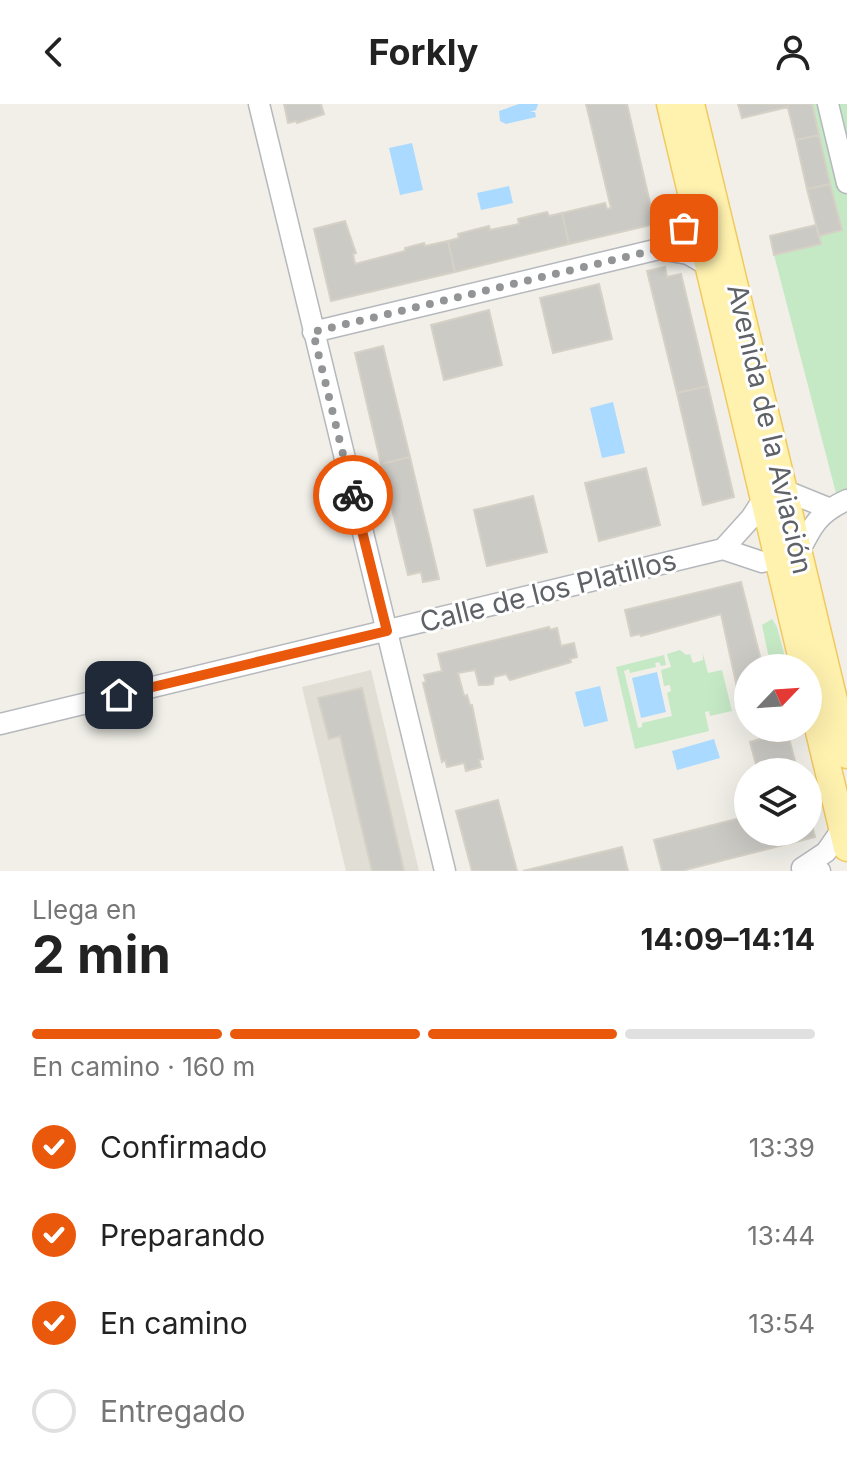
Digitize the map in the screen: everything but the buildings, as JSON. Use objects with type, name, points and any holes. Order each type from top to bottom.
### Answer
[{"type":"main road","name":"Avenida de la Aviación","points":[[670,104],[767,502]]},
{"type":"main road","name":"Avenida de la Aviación","points":[[691,104],[767,502],[801,654]]},
{"type":"main road","name":"Avenida de la Aviación","points":[[779,558],[847,755]]},
{"type":"main road","points":[[822,742],[845,839]]},
{"type":"street","points":[[259,104],[445,871]]},
{"type":"street","points":[[828,104],[847,183]]},
{"type":"street","points":[[659,249],[684,228],[695,210]]},
{"type":"street","points":[[313,332],[659,249],[688,254],[709,266]]},
{"type":"street","points":[[723,549],[767,502],[838,504]]},
{"type":"street","points":[[723,549],[779,558],[838,504]]},
{"type":"street","name":"Calle de los Platillos","points":[[0,724],[723,549]]},
{"type":"street","points":[[804,870],[845,839]]},
{"type":"shaded area","points":[[371,670],[419,871],[346,871],[302,687]]},
{"type":"green space","points":[[812,104],[847,104],[847,493],[837,497],[774,255],[820,244],[819,236],[841,230]]},
{"type":"green space","points":[[772,619],[784,654],[768,654],[762,625]]},
{"type":"green space","points":[[680,650],[686,655],[690,654],[693,663],[703,660],[703,654],[708,673],[722,670],[732,711],[710,716],[709,711],[705,712],[709,731],[635,749],[616,667],[664,655],[666,665],[661,666],[659,662],[655,663],[656,667],[630,673],[629,669],[624,671],[638,728],[642,727],[642,723],[672,716],[667,693],[671,691],[670,685],[664,686],[661,670],[671,667],[667,654]]},
{"type":"water","points":[[519,104],[538,104],[536,110],[530,112],[535,112],[536,117],[506,124],[500,121],[499,111]]},
{"type":"water","points":[[412,143],[423,190],[400,195],[389,148]]},
{"type":"water","points":[[509,186],[513,203],[481,210],[477,193]]},
{"type":"water","points":[[613,402],[625,453],[602,458],[590,408]]},
{"type":"water","points":[[657,672],[666,712],[641,718],[632,678]]},
{"type":"water","points":[[600,686],[608,721],[584,727],[575,692]]},
{"type":"water","points":[[714,739],[720,758],[677,770],[672,751]]},
{"type":"way so far","points":[[353,495],[313,332],[659,249],[684,228]]},
{"type":"route","points":[[119,695],[387,631],[353,495]]}]
